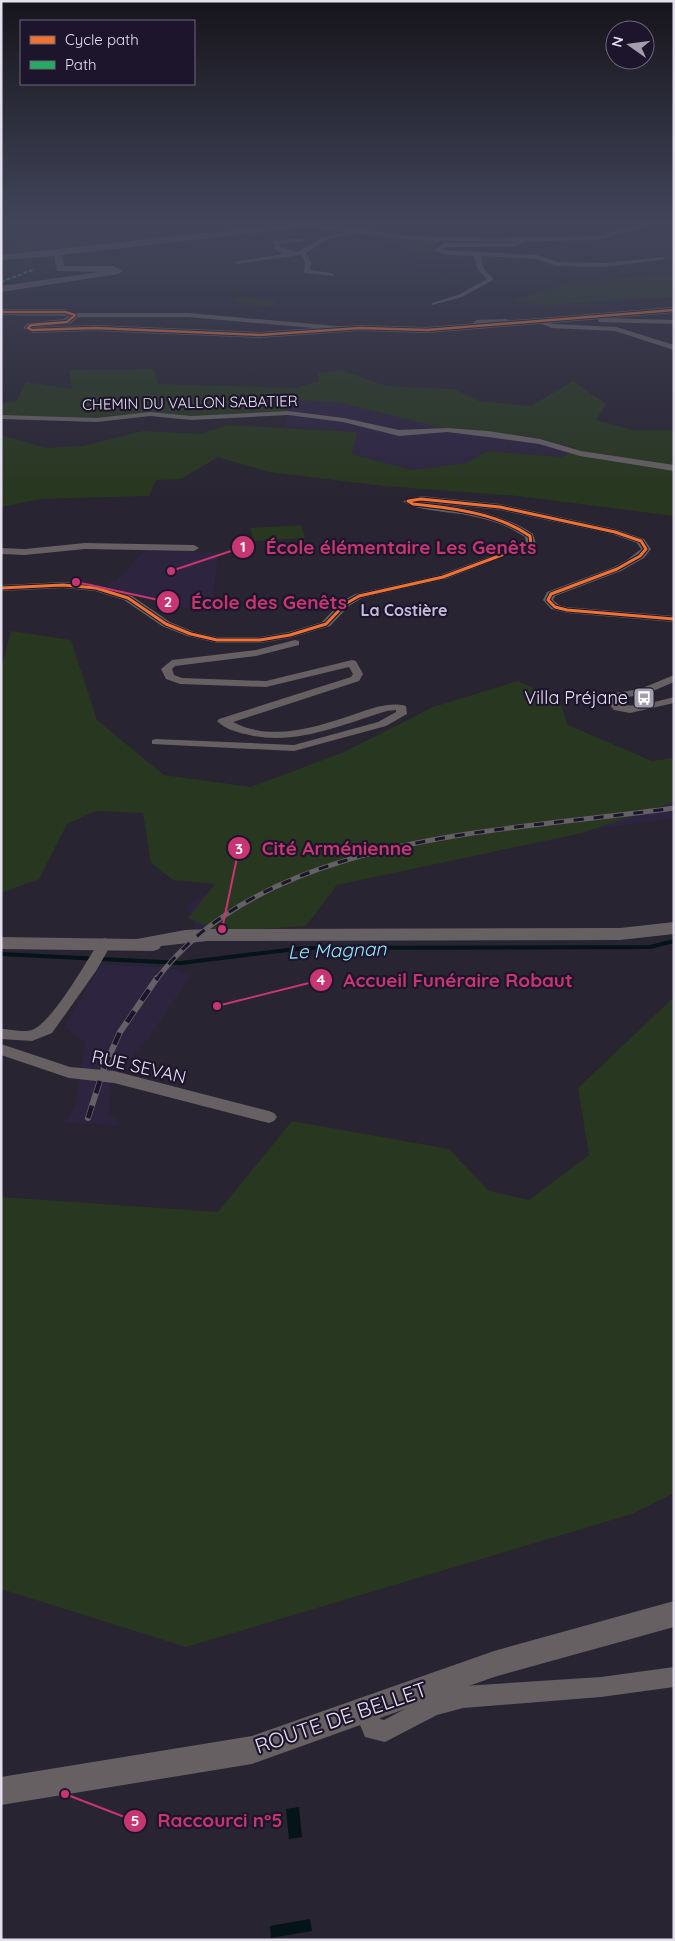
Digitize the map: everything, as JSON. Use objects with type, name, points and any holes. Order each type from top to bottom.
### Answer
[{"type":"street","points":[[122,316],[75,316],[67,322],[35,325],[28,328],[95,328],[259,335],[348,329]]},
{"type":"street","points":[[195,316],[348,329],[427,330],[612,320],[674,322]]},
{"type":"street","points":[[479,327],[477,322],[566,316]]},
{"type":"street","points":[[544,323],[618,316]]},
{"type":"street","points":[[544,323],[616,329],[674,348]]},
{"type":"street","name":"CHEMIN DU VALLON SABATIER","points":[[1,417],[98,420],[150,414],[191,418],[288,414],[344,420],[379,430],[399,433],[447,430],[488,434],[540,442],[580,453],[674,468]]},
{"type":"street","points":[[1,588],[63,585],[104,590],[135,602],[175,629],[217,640],[260,640],[309,630],[330,622],[345,604],[359,596],[443,577],[531,544],[530,536],[513,525],[462,511],[409,503],[410,500],[414,499],[500,507],[615,532],[641,541],[646,549],[639,556],[608,573],[551,594],[548,600],[555,607],[567,610],[674,619]]},
{"type":"street","points":[[1,551],[25,552],[84,546],[194,548]]},
{"type":"street","points":[[156,742],[294,748],[382,724],[401,714],[402,708],[386,708],[295,735],[257,734],[231,726],[223,721],[355,679],[358,674],[356,668],[352,663],[266,684],[180,681],[170,677],[166,669],[172,663],[256,653],[306,640],[310,635],[309,630]]},
{"type":"street","points":[[674,678],[642,692],[619,695],[612,702],[618,708],[630,710],[674,700]]},
{"type":"street","points":[[1,943],[103,948],[143,943],[195,948],[272,937],[620,934],[674,928]]},
{"type":"street","points":[[1,1034],[32,1036],[47,1030],[92,968],[103,948]]},
{"type":"street","name":"RUE SEVAN","points":[[1,1049],[69,1072],[114,1078],[269,1117]]},
{"type":"street","name":"ROUTE DE BELLET","points":[[1,1791],[244,1752],[290,1738],[494,1664],[674,1614]]},
{"type":"street","points":[[365,1710],[373,1729],[385,1731],[434,1705],[463,1697],[601,1687],[674,1677]]},
{"type":"shaded area","points":[[290,400],[338,402],[379,412],[534,437],[577,447],[562,457],[487,451],[466,463],[412,470],[352,454],[357,432],[286,427]]},
{"type":"shaded area","points":[[147,548],[189,550],[191,552],[218,552],[213,601],[207,611],[176,606],[107,586],[111,581],[116,582]]},
{"type":"shaded area","points":[[674,792],[674,818],[368,861],[198,940],[170,967],[190,976],[148,1039],[116,1074],[111,1083],[109,1112],[120,1125],[64,1123],[75,1107],[85,1042],[64,1027],[101,965],[159,967],[202,928],[196,928],[186,905],[213,890]]},
{"type":"shaded area","points":[[299,1807],[302,1837],[289,1839],[286,1809]]},
{"type":"shaded area","points":[[310,1919],[312,1931],[271,1938],[270,1926]]},
{"type":"green space","points":[[154,369],[158,384],[296,388],[319,381],[319,373],[341,370],[386,386],[454,389],[479,401],[531,406],[573,381],[606,404],[596,420],[632,430],[674,430],[674,516],[518,496],[384,486],[269,472],[218,457],[181,479],[156,480],[149,496],[41,499],[1,507],[1,435],[46,448],[83,446],[143,431],[201,434],[228,425],[357,432],[352,454],[412,470],[466,463],[487,451],[562,457],[576,448],[534,437],[442,428],[338,402],[290,400],[288,413],[210,418],[150,414],[97,420],[1,417],[1,403],[16,402],[26,382],[72,389],[69,370]]},
{"type":"green space","points":[[301,525],[305,538],[254,541],[250,528]]},
{"type":"green space","points":[[11,631],[71,640],[97,720],[164,775],[251,787],[344,752],[433,707],[518,681],[559,700],[568,725],[652,761],[674,758],[674,802],[582,833],[337,885],[306,926],[219,932],[188,918],[215,884],[173,880],[151,863],[143,813],[96,811],[67,824],[39,879],[1,893],[1,670]]},
{"type":"green space","points":[[674,997],[674,1493],[632,1514],[186,1647],[1,1589],[1,1197],[218,1212],[292,1121],[449,1149],[489,1191],[529,1200],[589,1155],[578,1088]]},
{"type":"waterway","name":"Le Magnan","points":[[1,954],[181,963],[304,948],[650,947],[674,941]]},
{"type":"railway","points":[[156,980],[203,931],[260,894],[324,867],[394,848],[466,834],[674,808]]},
{"type":"railway","points":[[88,1118],[104,1068],[120,1032],[157,978]]},
{"type":"cycle path","points":[[74,316],[67,322],[31,325],[28,328],[32,330],[95,328],[259,335],[360,328],[427,330],[605,316]]},
{"type":"cycle path","points":[[1,588],[63,585],[96,588],[128,598],[166,624],[191,634],[217,640],[260,640],[290,635],[326,624],[345,604],[359,596],[443,577],[531,544],[530,536],[507,523],[440,507],[413,504],[408,501],[421,499],[500,507],[615,532],[641,541],[646,549],[640,556],[603,575],[551,594],[548,600],[555,607],[567,610],[674,619]]},
{"type":"place","name":"École élémentaire Les Genêts","points":[[171,571]]},
{"type":"place","name":"École des Genêts","points":[[76,582]]},
{"type":"place","name":"Villa Préjane","points":[[644,698]]},
{"type":"place","name":"Cité Arménienne","points":[[222,929]]},
{"type":"place","name":"Accueil Funéraire Robaut","points":[[217,1006]]},
{"type":"place","name":"Raccourci n°5","points":[[65,1794]]},
{"type":"district","name":"La Costière","points":[[404,610]]}]
